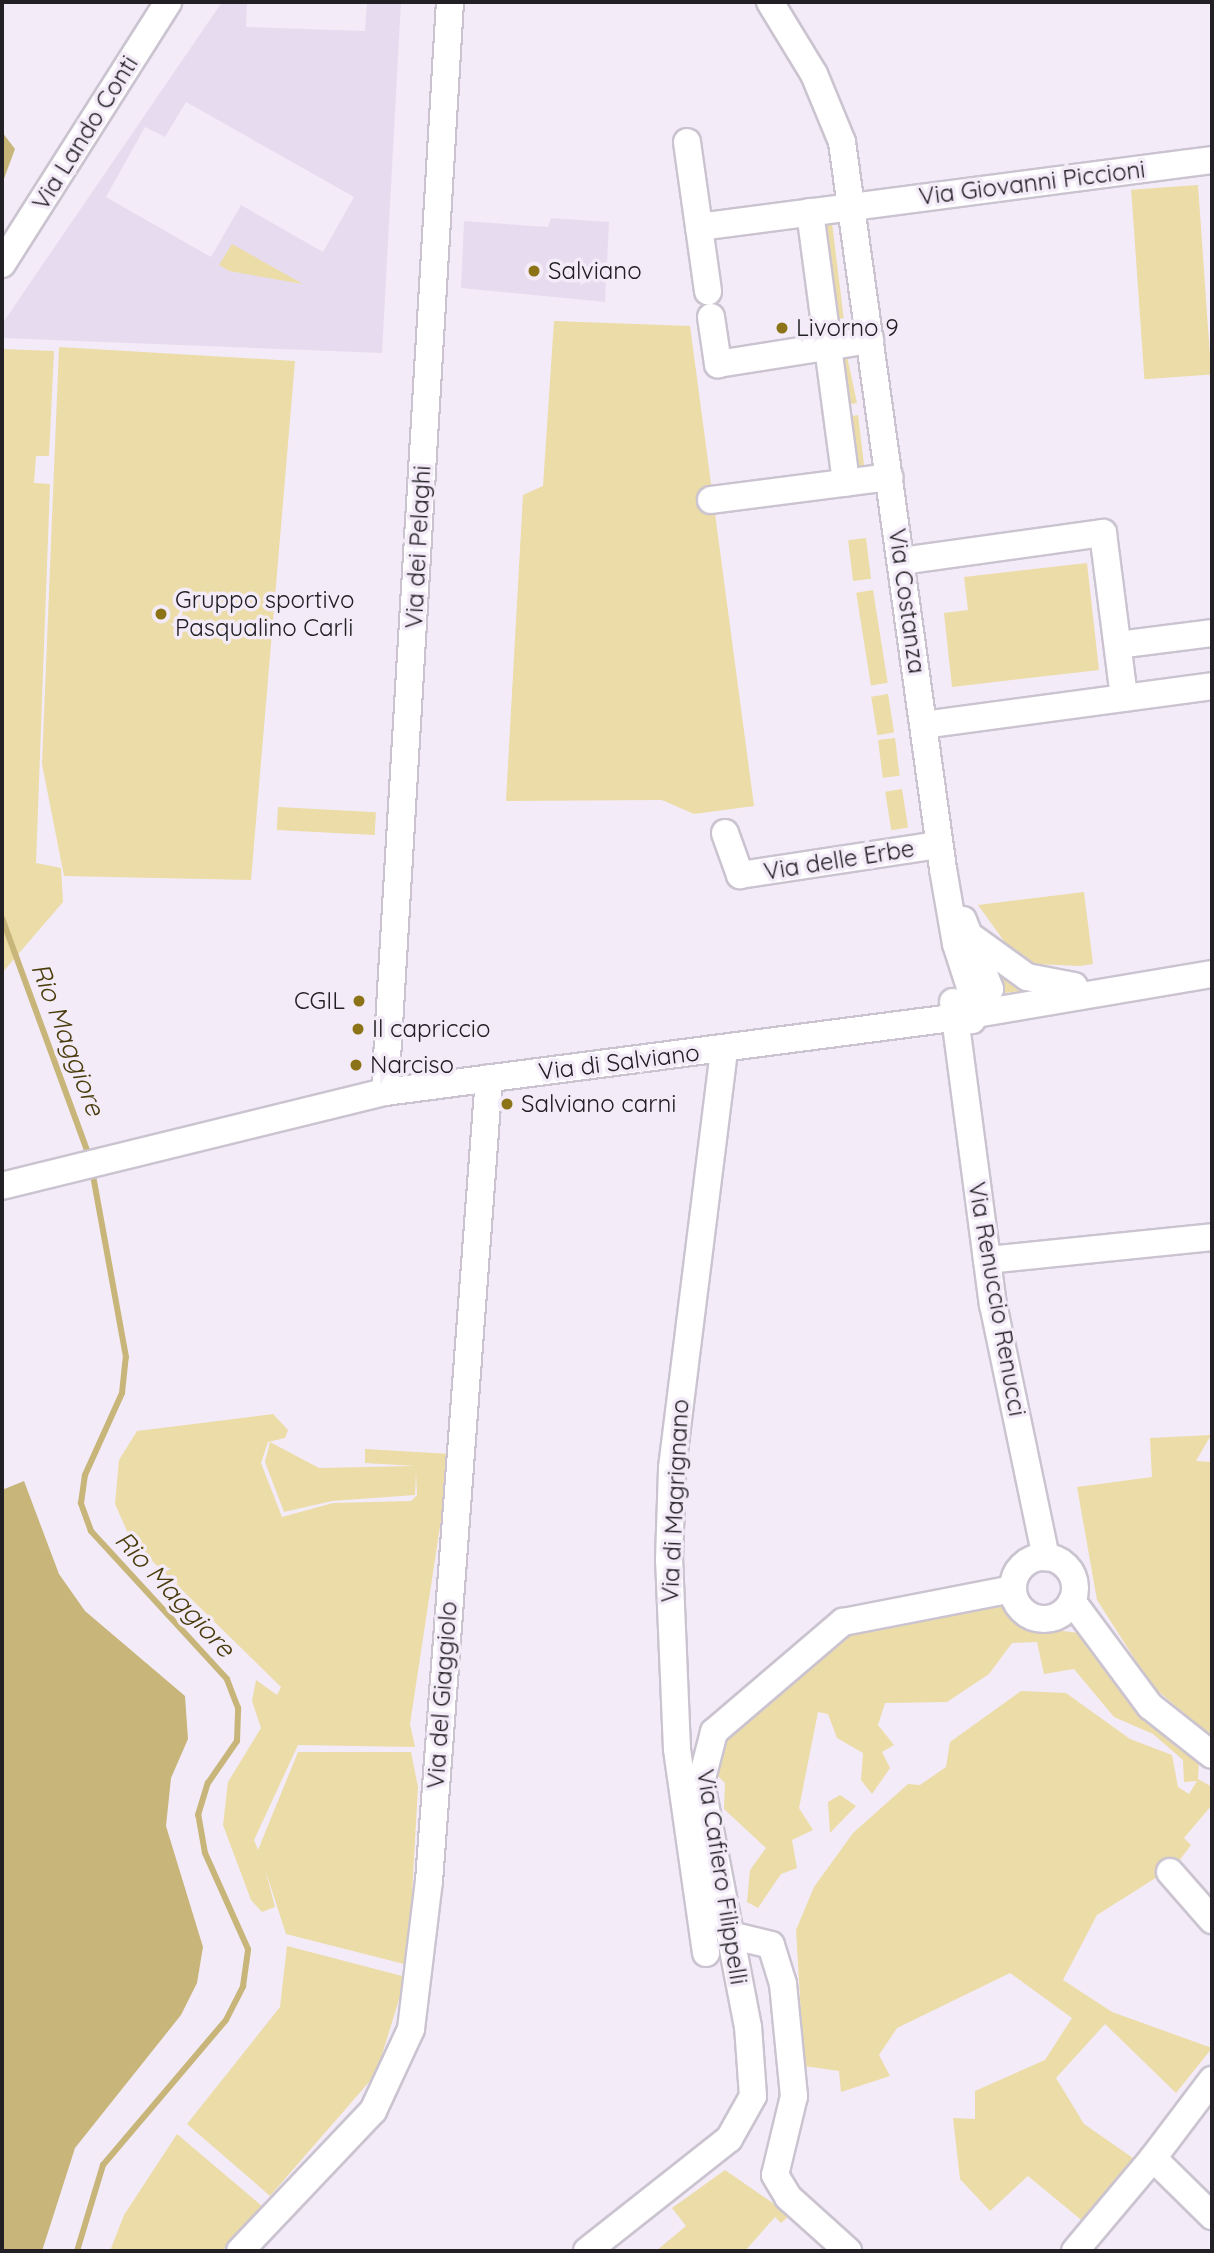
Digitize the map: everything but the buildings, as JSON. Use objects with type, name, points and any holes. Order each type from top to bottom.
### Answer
[{"type":"street","name":"Via Lando Conti","points":[[2,264],[168,2]]},
{"type":"street","name":"Via dei Pelaghi","points":[[385,1092],[450,2]]},
{"type":"street","name":"Via Costanza","points":[[770,2],[833,114],[852,206],[945,884],[963,940],[978,1013]]},
{"type":"street","points":[[687,142],[708,290]]},
{"type":"street","name":"Via Giovanni Piccioni","points":[[852,206],[1212,160]]},
{"type":"street","points":[[699,227],[852,206]]},
{"type":"street","points":[[810,212],[846,483]]},
{"type":"street","points":[[711,317],[718,364],[870,340]]},
{"type":"street","points":[[711,500],[890,477]]},
{"type":"street","points":[[901,561],[1103,533],[1124,698]]},
{"type":"street","points":[[1118,645],[1212,633]]},
{"type":"street","points":[[924,725],[1212,685]]},
{"type":"street","name":"Via delle Erbe","points":[[726,833],[740,875],[939,845]]},
{"type":"street","name":"Via Costanza","points":[[954,1028],[963,940]]},
{"type":"street","points":[[963,940],[1027,977],[1104,988]]},
{"type":"street","points":[[954,1028],[978,1013],[1104,988],[1212,974]]},
{"type":"street","name":"Via di Salviano","points":[[2,1186],[65,1174],[385,1092],[724,1049],[954,1028]]},
{"type":"street","name":"Via Renuccio Renucci","points":[[954,1028],[987,1260],[1046,1558]]},
{"type":"street","name":"Via di Magrignano","points":[[706,1953],[677,1749],[669,1560],[671,1468],[724,1049]]},
{"type":"street","name":"Via del Giaggiolo","points":[[240,2251],[373,2110],[411,2029],[429,1881],[489,1078]]},
{"type":"street","points":[[987,1260],[1212,1237]]},
{"type":"street","points":[[1072,1601],[1058,1616],[1038,1619],[1021,1608],[1013,1589],[1023,1566],[1046,1558],[1071,1572],[1072,1601],[1150,1706],[1212,1755]]},
{"type":"street","name":"Via Cafiero Filippelli","points":[[587,2251],[706,2160],[745,2118],[754,2068],[701,1771],[708,1743],[726,1716],[843,1622],[1013,1589]]},
{"type":"street","points":[[1170,1872],[1212,1920]]},
{"type":"street","points":[[730,1935],[771,1945],[783,1984],[794,2096],[775,2175],[788,2197],[848,2251]]},
{"type":"street","points":[[1074,2251],[1153,2158],[1212,2080]]},
{"type":"street","points":[[1153,2158],[1212,2216]]},
{"type":"shaded area","points":[[222,2],[247,2],[246,27],[365,31],[367,2],[401,2],[382,353],[2,338],[2,324]],"holes":[[[186,102],[354,197],[323,252],[241,205],[211,257],[106,197],[145,127],[165,137]]]},
{"type":"shaded area","points":[[2,132],[15,149],[2,184]]},
{"type":"shaded area","points":[[1198,185],[1211,375],[1144,379],[1131,190]]},
{"type":"shaded area","name":"Salviano","points":[[551,218],[609,222],[605,302],[461,288],[464,221],[548,227]]},
{"type":"shaded area","points":[[832,223],[844,318],[833,320],[821,224]]},
{"type":"shaded area","points":[[232,244],[303,284],[229,271],[219,265]]},
{"type":"shaded area","points":[[554,321],[690,326],[754,806],[694,814],[662,800],[506,801],[523,495],[543,486]]},
{"type":"shaded area","name":"Gruppo sportivo Pasqualino Carli","points":[[59,347],[295,361],[251,880],[64,876],[42,764]]},
{"type":"shaded area","points":[[2,349],[54,351],[49,456],[36,456],[34,483],[50,484],[36,863],[61,868],[63,902],[2,973]]},
{"type":"shaded area","points":[[847,356],[857,403],[845,405],[842,357]]},
{"type":"shaded area","points":[[858,415],[864,465],[857,469],[847,417]]},
{"type":"shaded area","points":[[866,538],[871,579],[853,581],[848,540]]},
{"type":"shaded area","points":[[1087,563],[1099,670],[952,687],[944,613],[968,610],[964,577]]},
{"type":"shaded area","points":[[873,590],[888,683],[871,686],[856,593]]},
{"type":"shaded area","points":[[888,694],[894,733],[877,735],[871,697]]},
{"type":"shaded area","points":[[895,738],[900,776],[883,778],[878,740]]},
{"type":"shaded area","points":[[902,789],[908,828],[891,830],[885,792]]},
{"type":"shaded area","points":[[278,807],[376,812],[375,835],[277,830]]},
{"type":"shaded area","points":[[1084,892],[1093,964],[1080,966],[1035,964],[1009,948],[978,905]]},
{"type":"shaded area","points":[[986,955],[1046,988],[1004,993]]},
{"type":"shaded area","points":[[273,1414],[288,1430],[285,1438],[268,1442],[261,1463],[282,1517],[333,1503],[411,1501],[417,1495],[416,1472],[415,1495],[332,1501],[284,1512],[265,1462],[270,1442],[319,1468],[416,1466],[365,1463],[365,1449],[451,1454],[410,1724],[415,1747],[298,1745],[254,1840],[258,1850],[298,1752],[411,1752],[418,1787],[408,1965],[286,1934],[265,1869],[275,1907],[262,1912],[251,1900],[223,1825],[228,1782],[261,1728],[252,1701],[256,1680],[277,1695],[281,1687],[131,1540],[115,1504],[119,1460],[137,1431]]},
{"type":"shaded area","points":[[1211,1435],[1196,1461],[1212,1462],[1212,1737],[1152,1686],[1097,1600],[1077,1487],[1152,1477],[1150,1438]]},
{"type":"shaded area","points":[[24,1481],[59,1574],[85,1611],[185,1696],[188,1739],[171,1778],[166,1826],[203,1947],[197,1983],[181,2015],[75,2148],[42,2251],[2,2251],[2,1490]]},
{"type":"shaded area","points":[[1002,1604],[1031,1627],[1087,1634],[1199,1760],[1198,1779],[1212,1787],[1211,1806],[1184,1838],[1191,1845],[1176,1865],[1097,1915],[1063,1980],[1112,2012],[1212,2048],[1176,2093],[1105,2024],[1056,2078],[1084,2124],[1133,2158],[1085,2223],[1028,2176],[990,2211],[960,2179],[953,2118],[975,2119],[975,2091],[1045,2060],[1072,2018],[1010,1973],[897,2028],[879,2055],[890,2076],[841,2092],[839,2071],[804,2066],[796,1930],[814,1887],[853,1833],[908,1784],[920,1785],[946,1767],[950,1742],[1021,1691],[1066,1693],[1130,1739],[1172,1755],[1178,1787],[1189,1794],[1197,1781],[1184,1782],[1183,1760],[1153,1734],[1114,1717],[1074,1669],[1044,1674],[1037,1642],[1012,1643],[989,1674],[947,1702],[885,1703],[878,1725],[894,1745],[882,1752],[890,1768],[872,1794],[861,1780],[863,1753],[837,1738],[828,1714],[818,1712],[799,1808],[813,1830],[792,1840],[797,1868],[781,1874],[758,1908],[747,1902],[750,1870],[766,1848],[724,1809],[725,1783],[715,1773],[722,1735],[843,1636]]},
{"type":"shaded area","points":[[840,1795],[856,1806],[830,1833],[828,1802]]},
{"type":"shaded area","points":[[287,1946],[406,1977],[376,2074],[270,2196],[187,2124],[280,2007]]},
{"type":"shaded area","points":[[177,2134],[263,2207],[222,2251],[110,2251],[124,2215]]},
{"type":"shaded area","points":[[725,2170],[790,2215],[781,2223],[775,2217],[745,2251],[656,2251],[686,2226],[672,2208]]},
{"type":"waterway","name":"Rio Maggiore","points":[[2,918],[90,1159]]},
{"type":"waterway","name":"Rio Maggiore","points":[[77,2251],[103,2165],[226,2020],[243,1986],[248,1949],[205,1853],[198,1815],[208,1783],[237,1741],[238,1708],[227,1679],[91,1531],[81,1503],[85,1475],[122,1393],[126,1357],[92,1170]]},
{"type":"place","name":"Salviano","points":[[534,271]]},
{"type":"place","name":"Livorno 9","points":[[782,328]]},
{"type":"place","name":"Gruppo sportivo Pasqualino Carli","points":[[161,614]]},
{"type":"place","name":"CGIL","points":[[359,1001]]},
{"type":"place","name":"Il capriccio","points":[[358,1029]]},
{"type":"place","name":"Narciso","points":[[356,1065]]},
{"type":"place","name":"Salviano carni","points":[[507,1104]]}]
